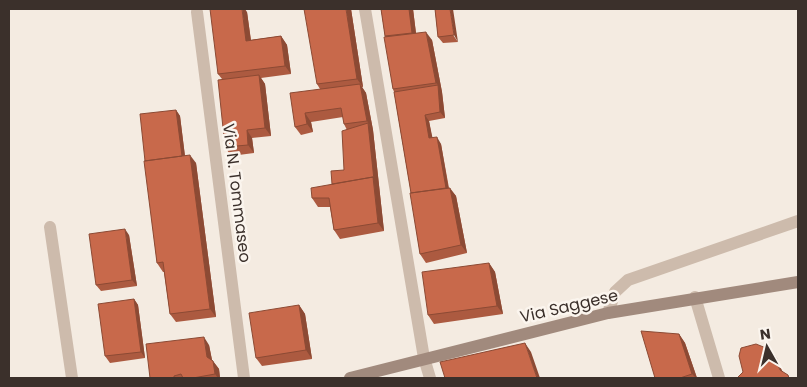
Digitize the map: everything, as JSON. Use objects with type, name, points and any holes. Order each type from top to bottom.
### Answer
[{"type":"main road","name":"Via Saggese","points":[[350,378],[608,313],[695,297],[798,282]]},
{"type":"street","points":[[366,9],[424,358],[430,378]]},
{"type":"street","name":"Via N. Tommaseo","points":[[197,12],[244,378]]},
{"type":"street","points":[[608,313],[615,292],[628,280],[798,221]]},
{"type":"street","points":[[50,227],[72,378]]},
{"type":"street","points":[[695,297],[719,378]]},
{"type":"building","points":[[210,9],[242,9],[246,41],[281,36],[285,66],[218,74]]},
{"type":"building","points":[[304,9],[346,9],[357,79],[317,84]]},
{"type":"building","points":[[381,9],[409,9],[412,33],[385,36]]},
{"type":"building","points":[[435,9],[450,9],[454,35],[438,37]]},
{"type":"building","points":[[426,32],[436,83],[393,89],[384,37]]},
{"type":"building","points":[[259,75],[265,128],[247,130],[248,145],[225,147],[218,80]]},
{"type":"building","points":[[360,84],[367,121],[344,124],[341,108],[305,113],[307,124],[295,127],[290,93]]},
{"type":"building","points":[[438,85],[440,112],[425,115],[429,138],[437,137],[446,188],[411,193],[394,92]]},
{"type":"building","points":[[176,110],[182,156],[145,161],[140,114]]},
{"type":"building","points":[[368,123],[374,180],[373,177],[332,184],[331,171],[344,170],[342,131]]},
{"type":"building","points":[[190,155],[210,309],[170,314],[163,262],[157,263],[144,161]]},
{"type":"building","points":[[373,177],[378,223],[334,230],[329,198],[312,198],[311,188]]},
{"type":"building","points":[[450,188],[461,245],[420,254],[410,193]]},
{"type":"building","points":[[125,229],[132,280],[96,285],[89,234]]},
{"type":"building","points":[[489,263],[497,306],[428,315],[422,272]]},
{"type":"building","points":[[134,299],[141,352],[105,356],[98,304]]},
{"type":"building","points":[[299,305],[306,350],[256,358],[249,313]]},
{"type":"building","points":[[641,331],[679,334],[692,374],[680,378],[655,378]]},
{"type":"building","points":[[204,337],[207,357],[213,361],[215,374],[193,378],[183,378],[181,374],[174,376],[174,378],[150,378],[146,344]]},
{"type":"building","points":[[525,343],[537,378],[445,378],[440,362]]},
{"type":"building","points":[[756,344],[771,350],[780,370],[788,375],[789,378],[737,378],[743,372],[739,356],[741,348]]}]
